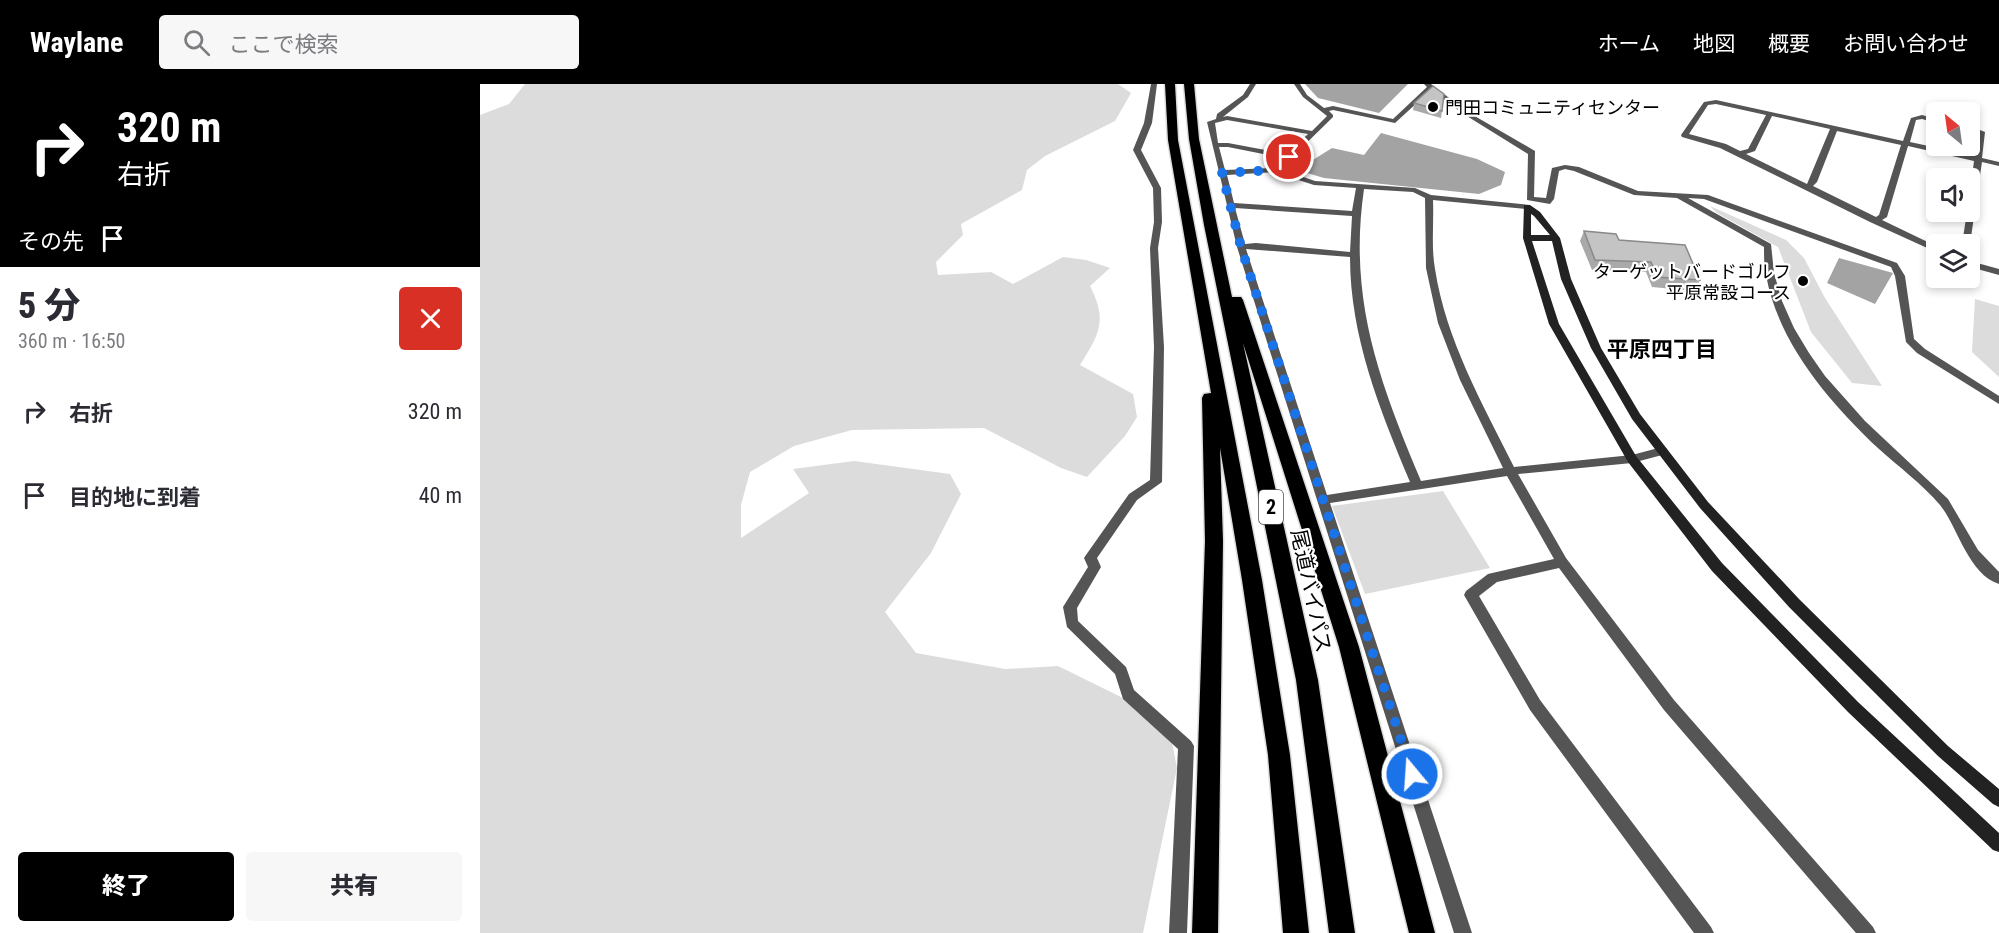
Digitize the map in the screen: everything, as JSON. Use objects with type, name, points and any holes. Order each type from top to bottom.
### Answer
[{"type":"highway","name":"2","points":[[1170,84],[1173,140],[1252,580],[1279,755],[1296,933]]},
{"type":"highway","name":"尾道バイパス","points":[[1189,84],[1194,139],[1210,225],[1307,680],[1342,933]]},
{"type":"highway","points":[[1210,225],[1248,334],[1349,647],[1422,933]]},
{"type":"highway","points":[[1205,933],[1214,541],[1209,335]]},
{"type":"street","points":[[1154,84],[1148,123],[1137,150],[1157,188],[1158,222],[1154,248],[1159,347],[1156,482],[1133,497],[1090,558],[1095,567],[1070,607],[1072,623],[1121,671],[1128,694],[1186,746],[1178,933]]},
{"type":"street","points":[[1220,120],[1219,115],[1246,96],[1253,84]]},
{"type":"street","points":[[1275,170],[1331,116],[1305,96],[1297,84]]},
{"type":"street","points":[[1323,110],[1333,108],[1395,121],[1429,85],[1464,112],[1532,153],[1530,198],[1547,202],[1550,199],[1555,170],[1565,167],[1576,169],[1637,193],[1705,197],[1894,265],[1900,276],[1909,340],[1921,351],[1999,401]]},
{"type":"street","points":[[1926,244],[1723,146],[1685,135],[1706,103],[1716,102],[1999,165]]},
{"type":"street","points":[[1739,154],[1751,151],[1770,114]]},
{"type":"street","points":[[1313,133],[1227,118],[1212,122],[1215,145],[1241,247],[1463,933]]},
{"type":"street","points":[[1873,220],[1883,217],[1912,119],[1926,118]]},
{"type":"street","points":[[1807,188],[1814,182],[1834,129]]},
{"type":"street","points":[[1980,133],[1982,134],[1980,151]]},
{"type":"street","points":[[1215,145],[1228,145],[1289,157]]},
{"type":"street","points":[[1968,234],[1979,156]]},
{"type":"street","points":[[1222,173],[1275,170],[1314,183],[1415,190],[1429,197],[1527,207],[1537,214],[1556,238],[1566,279],[1596,348],[1636,416],[1662,452],[1704,505],[1794,603],[1943,751],[1999,799]]},
{"type":"street","points":[[1360,186],[1355,214],[1355,255],[1360,325],[1378,391],[1417,486]]},
{"type":"street","points":[[1678,196],[1768,246],[1768,264],[1774,295],[1785,321],[1809,360],[1878,442],[1946,504],[1981,565],[1999,579]]},
{"type":"street","points":[[1429,197],[1430,268],[1443,323],[1465,380],[1510,471],[1562,562],[1669,705],[1867,933]]},
{"type":"street","points":[[1230,205],[1355,214]]},
{"type":"street","points":[[1527,207],[1527,238],[1554,324],[1632,459],[1717,567],[1853,707],[1999,844]]},
{"type":"street","points":[[1527,238],[1556,238]]},
{"type":"street","points":[[1241,247],[1256,246],[1355,255]]},
{"type":"street","points":[[1980,267],[1999,272]]},
{"type":"street","points":[[1323,500],[1510,471],[1632,459],[1662,452]]},
{"type":"street","points":[[1562,562],[1493,578],[1471,595],[1535,705],[1705,933]]},
{"type":"shaded area","points":[[525,84],[1118,84],[1131,93],[1115,121],[1045,156],[1027,170],[1022,190],[961,224],[963,235],[936,262],[938,275],[991,272],[1013,284],[1063,257],[1086,260],[1110,268],[1090,286],[1099,309],[1099,327],[1080,365],[1133,394],[1137,417],[1125,436],[1087,477],[1061,468],[984,428],[852,430],[794,446],[750,472],[741,505],[741,538],[809,493],[793,469],[854,461],[950,474],[961,494],[931,553],[885,612],[916,653],[1005,669],[1058,666],[1121,697],[1171,737],[1177,768],[1143,933],[480,933],[480,115],[509,104]]},
{"type":"shaded area","points":[[1305,84],[1408,84],[1379,113],[1318,98]]},
{"type":"shaded area","points":[[1381,133],[1477,159],[1505,172],[1501,185],[1479,194],[1324,178],[1297,170],[1332,148],[1364,155]]},
{"type":"shaded area","name":"ターゲットバードゴルフ 平原常設コース","points":[[1710,206],[1786,240],[1804,258],[1825,298],[1882,386],[1852,383],[1811,332],[1778,247],[1717,213]]},
{"type":"shaded area","points":[[1839,258],[1893,273],[1875,304],[1827,283]]},
{"type":"shaded area","points":[[1975,299],[1999,306],[1999,377],[1972,352]]},
{"type":"shaded area","points":[[1443,491],[1490,568],[1365,594],[1332,506]]},
{"type":"building","points":[[1433,86],[1444,94],[1442,111],[1414,103]]},
{"type":"building","points":[[1584,231],[1616,234],[1619,240],[1685,245],[1700,280],[1657,277],[1651,262],[1595,260]]},
{"type":"place","name":"門田コミュニティセンター","points":[[1433,107]]},
{"type":"place","name":"ターゲットバードゴルフ 平原常設コース","points":[[1803,281]]},
{"type":"district","name":"平原四丁目","points":[[1662,349]]},
{"type":"route","points":[[1289,157],[1275,170],[1222,173],[1241,247],[1412,774]]}]
